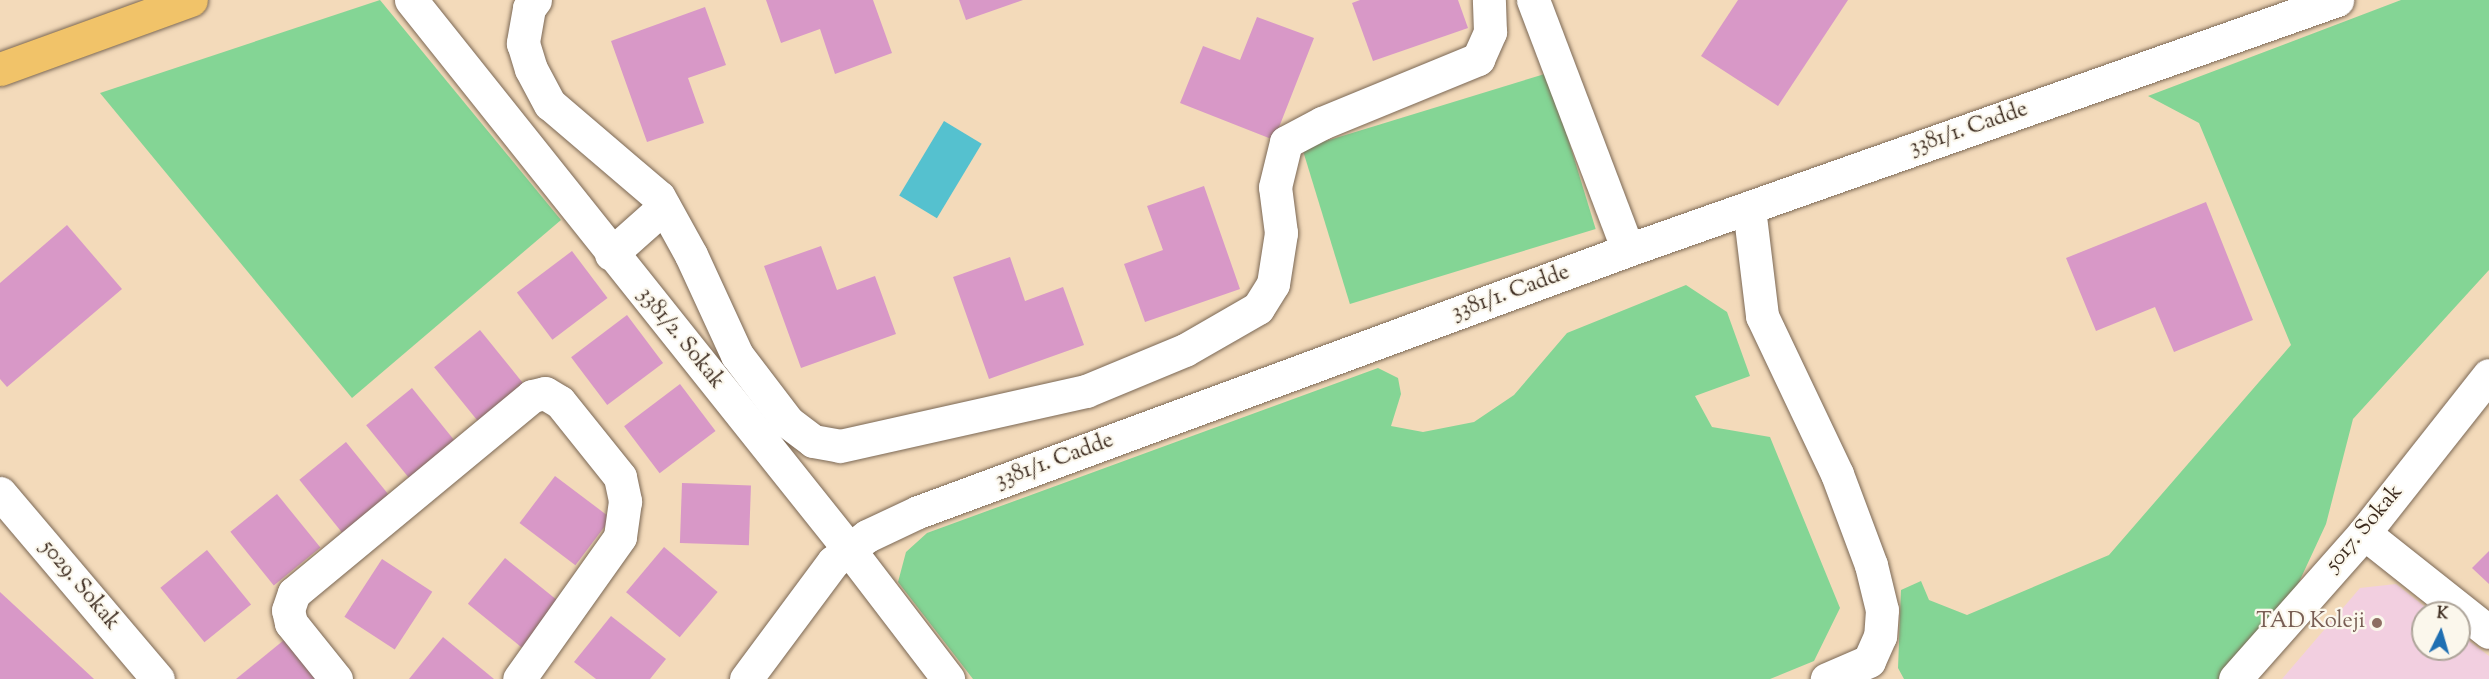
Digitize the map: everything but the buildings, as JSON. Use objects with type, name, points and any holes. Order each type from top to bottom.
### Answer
[{"type":"main road","points":[[0,69],[190,0]]},
{"type":"street","name":"3381/2. Sokak","points":[[411,0],[611,254],[848,548],[948,679]]},
{"type":"street","points":[[535,0],[529,8],[523,44],[531,69],[550,104],[659,197],[691,255],[737,355],[788,422],[813,441],[840,446],[1086,391],[1185,350],[1258,308],[1273,284],[1281,233],[1275,187],[1286,142],[1322,123],[1478,59],[1490,32],[1489,0]]},
{"type":"street","points":[[1533,0],[1628,250]]},
{"type":"street","name":"3381/1. Cadde","points":[[746,679],[818,580],[848,548],[867,536],[918,512],[1628,250],[2337,0]]},
{"type":"street","points":[[611,254],[664,207]]},
{"type":"street","points":[[1749,208],[1762,316],[1837,474],[1871,565],[1882,610],[1874,670],[1827,679]]},
{"type":"street","name":"5017. Sokak","points":[[2235,679],[2364,533],[2489,375]]},
{"type":"street","points":[[336,679],[291,623],[288,610],[294,593],[531,396],[545,393],[560,402],[620,477],[625,501],[620,537],[519,679]]},
{"type":"street","name":"5029. Sokak","points":[[0,493],[158,679]]},
{"type":"street","points":[[2364,533],[2489,632]]},
{"type":"shaded area","name":"TAD Koleji","points":[[2396,584],[2418,601],[2411,601],[2411,661],[2471,661],[2471,642],[2489,656],[2489,679],[2282,679],[2360,588]]},
{"type":"green space","points":[[380,0],[561,220],[352,398],[100,93]]},
{"type":"green space","points":[[2401,0],[2489,0],[2489,270],[2353,419],[2326,524],[2287,608],[2218,679],[1904,679],[1898,668],[1901,590],[1921,581],[1929,600],[1967,615],[2109,555],[2291,345],[2199,123],[2148,96]]},
{"type":"green space","points":[[1548,73],[1596,229],[1350,304],[1302,148]]},
{"type":"green space","points":[[1686,285],[1727,312],[1750,376],[1695,396],[1712,427],[1770,437],[1840,608],[1814,661],[1770,679],[973,679],[898,582],[906,552],[927,533],[1378,368],[1398,378],[1401,394],[1391,426],[1423,432],[1474,422],[1514,395],[1567,333]]},
{"type":"water","points":[[944,121],[982,144],[937,218],[899,196]]},
{"type":"place","name":"TAD Koleji","points":[[2377,623]]}]
